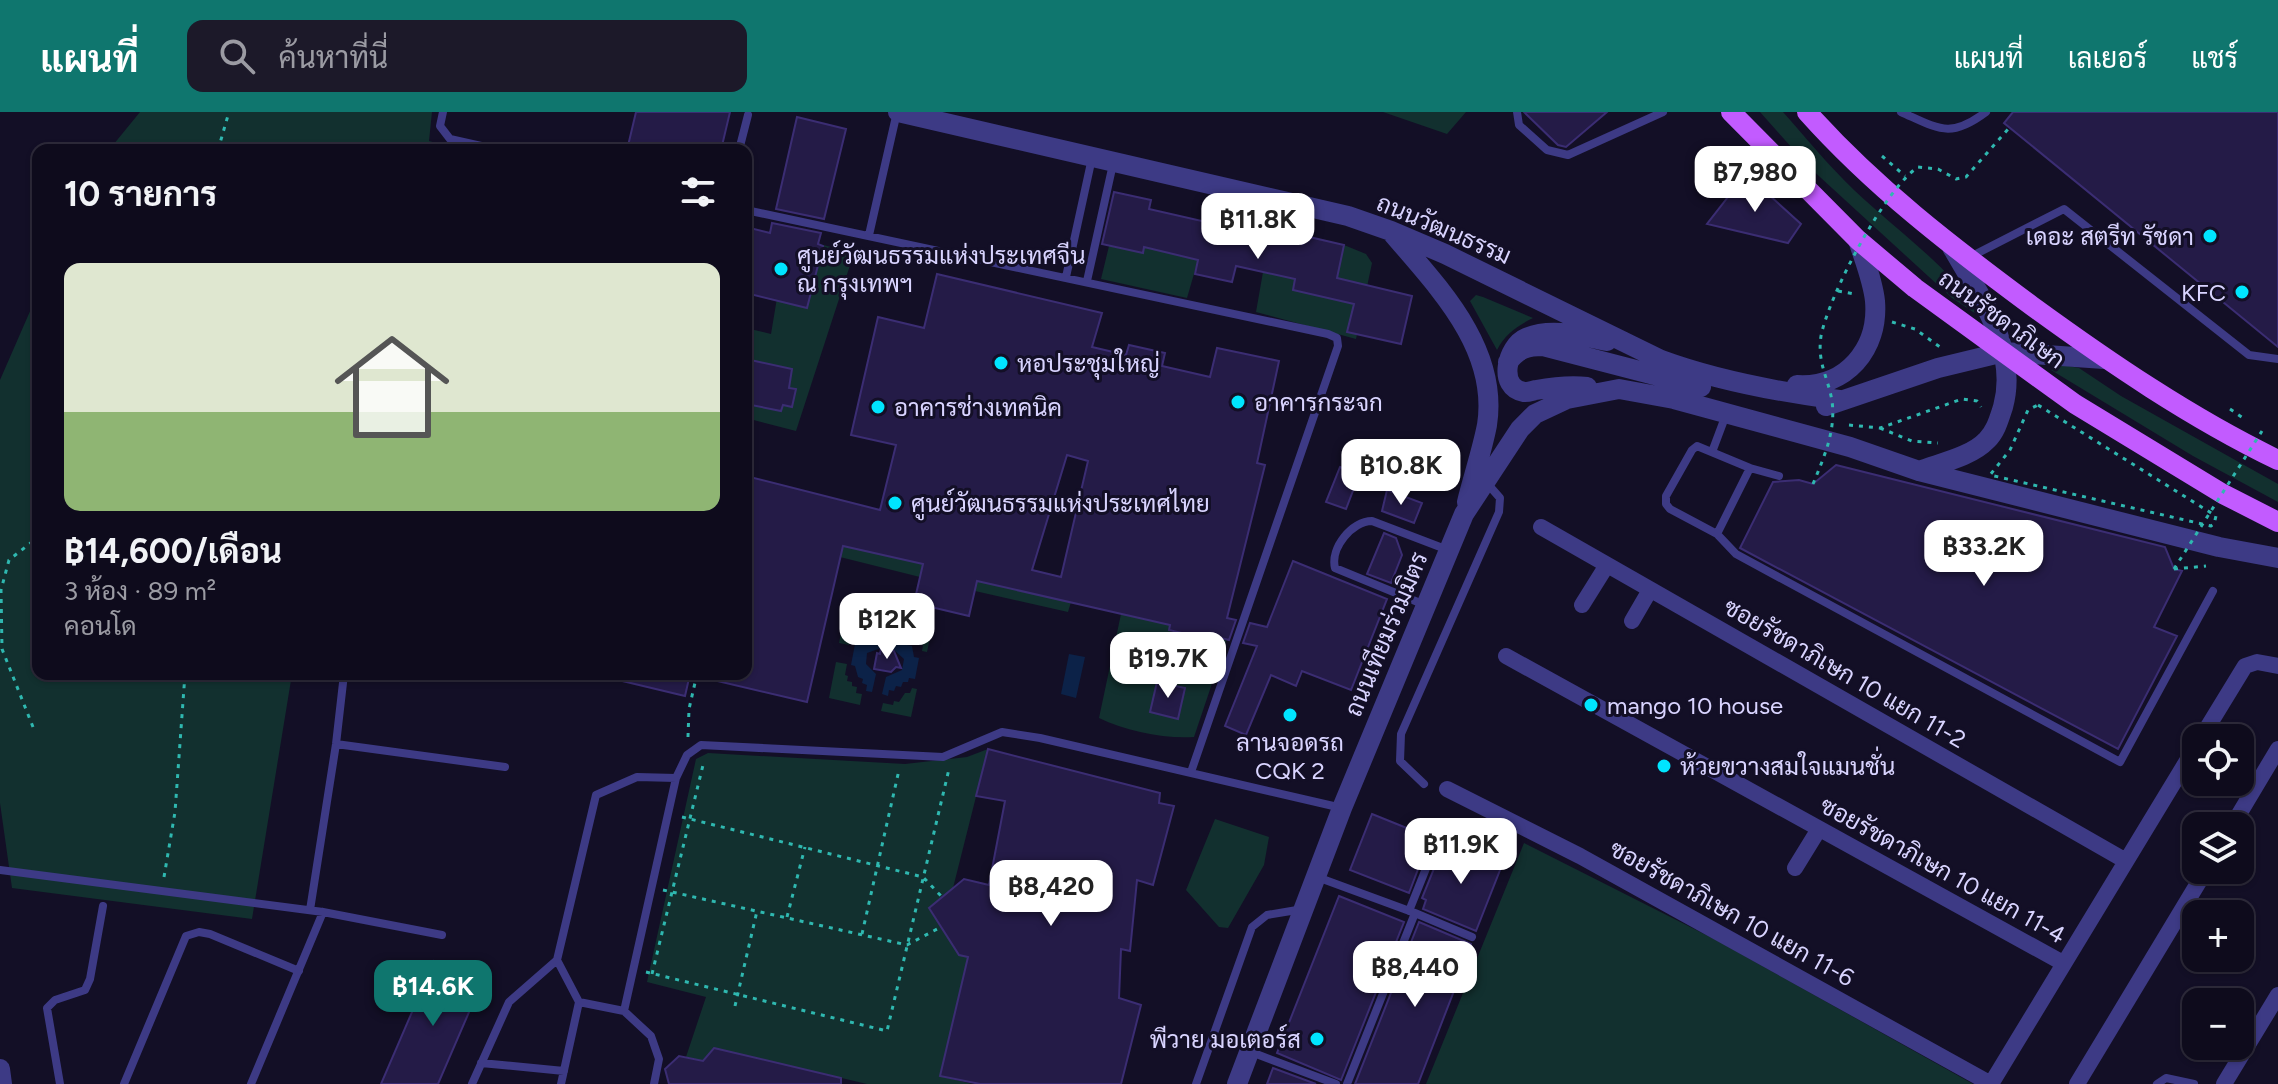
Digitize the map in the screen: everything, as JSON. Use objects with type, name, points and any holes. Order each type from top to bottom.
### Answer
[{"type":"main road","name":"ถนนรัชดาภิเษก","points":[[1731,112],[1858,240],[1915,288],[2075,404],[2223,494],[2278,522]]},
{"type":"main road","name":"ถนนรัชดาภิเษก","points":[[1807,112],[1856,165],[1960,253],[2104,359],[2249,446],[2278,460]]},
{"type":"street","name":"ถนนวัฒนธรรม","points":[[897,112],[1348,216],[1391,231],[1633,345]]},
{"type":"street","points":[[1391,231],[1453,305],[1471,337],[1487,384],[1487,424],[1464,514]]},
{"type":"street","points":[[1741,382],[1814,386],[1837,379],[1854,366],[1868,339],[1875,299],[1858,240]]},
{"type":"street","points":[[1919,471],[1969,452],[1986,441],[1998,424],[2006,396],[2004,352],[1993,320],[1960,253]]},
{"type":"street","points":[[1619,389],[1570,385],[1526,393],[1513,387],[1508,375],[1508,362],[1512,350],[1523,339],[1540,334],[1566,333],[1633,345],[1661,360],[1692,371],[1790,393],[1839,400]]},
{"type":"street","points":[[1508,362],[1516,352],[1529,346],[1543,346],[1762,401],[1807,409],[1824,407],[1938,368],[2004,352],[2104,359]]},
{"type":"street","name":"ถนนเทียมร่วมมิตร","points":[[1237,1084],[1342,808],[1464,514],[1520,429],[1535,414],[1567,399],[1619,389],[1727,412],[1850,447],[1919,471],[2219,547],[2278,558]]},
{"type":"street","name":"ซอยรัชดาภิเษก 10 แยก 11-2","points":[[1541,527],[2126,861]]},
{"type":"street","points":[[1582,605],[1607,565]]},
{"type":"street","points":[[1632,621],[1650,590]]},
{"type":"street","name":"ซอยรัชดาภิเษก 10 แยก 11-4","points":[[1506,656],[2063,963]]},
{"type":"street","points":[[2210,724],[2245,666],[2257,662],[2278,666]]},
{"type":"street","points":[[2240,812],[2278,749]]},
{"type":"street","points":[[1991,1084],[2182,769]]},
{"type":"street","name":"ซอยรัชดาภิเษก 10 แยก 11-6","points":[[1447,789],[1580,856],[1991,1084]]},
{"type":"street","points":[[1795,868],[1819,829]]},
{"type":"street","points":[[2077,1084],[2198,884]]},
{"type":"street","points":[[2224,1084],[2278,995]]},
{"type":"street","points":[[0,1069],[2,1084]]},
{"type":"lane","points":[[443,112],[440,126],[450,139],[472,144]]},
{"type":"lane","points":[[869,235],[897,112]]},
{"type":"lane","points":[[1517,112],[1519,125],[1547,150],[1568,155],[1657,113]]},
{"type":"lane","points":[[1901,112],[1939,129],[1966,127],[1986,112]]},
{"type":"lane","points":[[741,144],[748,115]]},
{"type":"lane","points":[[1066,277],[1092,158]]},
{"type":"lane","points":[[1087,281],[1113,164]]},
{"type":"lane","points":[[1960,253],[2064,209],[2249,355],[2278,359]]},
{"type":"lane","points":[[752,211],[1087,281],[1337,338],[1338,346],[1191,772]]},
{"type":"lane","points":[[1712,452],[1727,412]]},
{"type":"lane","points":[[1779,476],[1750,468],[1701,447],[1692,450],[1666,496],[1666,504],[1717,534],[1736,554],[2120,762],[2213,591]]},
{"type":"lane","points":[[1717,534],[1750,468]]},
{"type":"lane","points":[[1424,784],[1400,761],[1401,734],[1499,512],[1500,498],[1486,482]]},
{"type":"lane","points":[[1426,606],[1335,568],[1338,548],[1351,528],[1363,521],[1372,521],[1449,551]]},
{"type":"lane","points":[[310,910],[343,680]]},
{"type":"lane","points":[[624,1011],[676,778],[687,755],[701,745],[943,757],[1002,732],[1040,738],[1342,808]]},
{"type":"lane","points":[[336,744],[505,767]]},
{"type":"lane","points":[[472,1084],[509,1002],[557,960],[596,795],[637,777],[676,778]]},
{"type":"lane","points":[[1347,1084],[1435,846]]},
{"type":"lane","points":[[0,870],[310,910],[442,935]]},
{"type":"lane","points":[[1316,877],[1472,937]]},
{"type":"lane","points":[[60,1084],[47,1008],[55,1000],[85,990],[90,979],[103,906]]},
{"type":"lane","points":[[1196,1084],[1252,927],[1267,915],[1304,909]]},
{"type":"lane","points":[[251,1084],[323,912]]},
{"type":"lane","points":[[124,1084],[186,936],[199,932],[210,934],[299,971]]},
{"type":"lane","points":[[557,960],[579,1002],[561,1084]]},
{"type":"lane","points":[[579,1002],[624,1011],[651,1036],[659,1059],[654,1084]]},
{"type":"lane","points":[[1250,1051],[1336,1084]]},
{"type":"lane","points":[[481,1063],[564,1071]]},
{"type":"lane","points":[[2157,1084],[2166,1078],[2194,1084]]},
{"type":"path","points":[[220,144],[229,112]]},
{"type":"path","points":[[1813,484],[1832,431],[1832,400],[1821,368],[1821,335],[1870,224],[1905,176],[1918,167],[1938,169],[1956,179],[1966,177],[2010,127]]},
{"type":"path","points":[[1882,156],[1905,176]]},
{"type":"path","points":[[1838,291],[1858,295]]},
{"type":"path","points":[[1892,322],[1915,329],[1940,347]]},
{"type":"path","points":[[1880,428],[1962,399],[1977,401],[1982,415]]},
{"type":"path","points":[[2038,405],[2216,516],[2211,526],[1990,475],[2010,450],[2028,410],[2038,405]]},
{"type":"path","points":[[1825,423],[1880,428],[1912,441],[1946,442]]},
{"type":"path","points":[[2217,564],[2174,569],[2262,431]]},
{"type":"path","points":[[32,542],[9,560],[1,590],[2,649],[33,727]]},
{"type":"path","points":[[161,891],[175,812],[185,680]]},
{"type":"path","points":[[696,680],[689,709],[687,755],[704,760],[715,757]]},
{"type":"path","points":[[633,969],[887,1031],[953,752]]},
{"type":"path","points":[[652,974],[704,760]]},
{"type":"path","points":[[862,934],[900,766]]},
{"type":"path","points":[[937,768],[950,769]]},
{"type":"path","points":[[668,814],[923,877],[942,897]]},
{"type":"path","points":[[787,917],[805,847]]},
{"type":"path","points":[[652,887],[907,945],[941,927]]},
{"type":"path","points":[[735,1006],[757,911]]},
{"type":"green space","points":[[140,112],[432,112],[429,141],[440,144],[114,144]]},
{"type":"green space","points":[[1383,112],[1466,112],[1447,134]]},
{"type":"green space","points":[[1760,112],[1783,112],[1854,190],[1950,277],[1978,311],[1976,314],[1952,298],[1809,167]]},
{"type":"green space","points":[[808,241],[854,253],[796,431],[752,420],[752,329],[771,334],[777,298]]},
{"type":"green space","points":[[1344,245],[1366,254],[1372,263],[1356,339],[1256,312],[1263,272],[1295,279],[1293,290],[1332,298]]},
{"type":"green space","points":[[1109,246],[1143,253],[1144,247],[1198,260],[1187,298],[1101,279]]},
{"type":"green space","points":[[1476,295],[1533,318],[1512,331],[1497,350],[1470,301]]},
{"type":"green space","points":[[32,307],[32,680],[291,680],[252,919],[12,888],[0,803],[0,380]]},
{"type":"green space","points":[[2062,365],[2079,368],[2121,396],[2278,484],[2278,502],[2193,456],[2051,370]]},
{"type":"green space","points":[[844,546],[923,564],[920,577],[840,557]]},
{"type":"green space","points":[[977,581],[1071,602],[1068,612],[975,591]]},
{"type":"green space","points":[[846,606],[877,613],[874,623],[869,622],[867,628],[851,634],[849,645],[839,643]]},
{"type":"green space","points":[[1121,614],[1170,625],[1169,631],[1202,638],[1204,634],[1227,639],[1194,737],[1145,733],[1099,718]]},
{"type":"green space","points":[[904,618],[933,624],[927,652],[922,651],[923,645],[918,644],[916,633],[902,626]]},
{"type":"green space","points":[[836,662],[847,664],[847,681],[857,687],[856,693],[862,694],[860,705],[829,698]]},
{"type":"green space","points":[[912,688],[917,689],[911,717],[881,711],[883,703],[893,705],[894,701],[899,702]]},
{"type":"green space","points":[[988,749],[953,888],[929,908],[959,955],[968,957],[940,1076],[972,1084],[867,1084],[714,1048],[703,1061],[686,1057],[706,997],[647,982],[696,759],[708,753],[905,764],[967,757]]},
{"type":"green space","points":[[1215,819],[1269,837],[1264,865],[1228,928],[1219,927],[1186,890]]},
{"type":"green space","points":[[1524,843],[1714,939],[1973,1084],[1426,1084]]},
{"type":"water","points":[[882,628],[888,629],[884,647],[867,653],[866,664],[876,674],[872,692],[866,691],[867,685],[862,683],[863,679],[858,677],[855,666],[851,665],[855,644],[868,641],[869,636],[874,638]]},
{"type":"water","points":[[897,631],[904,632],[907,645],[912,646],[914,657],[919,658],[915,679],[909,678],[901,687],[889,690],[888,696],[882,694],[886,677],[902,670],[904,659],[893,649]]},
{"type":"water","points":[[1069,654],[1085,657],[1076,698],[1061,694]]},
{"type":"building","points":[[636,112],[730,112],[722,144],[628,144]]},
{"type":"building","points":[[1524,112],[1607,112],[1566,147],[1558,145]]},
{"type":"building","name":"เดอะ สตรีท รัชดา","points":[[2013,112],[2278,112],[2278,347],[2004,123]]},
{"type":"building","points":[[797,117],[846,129],[824,219],[776,209]]},
{"type":"building","points":[[1746,174],[1801,224],[1788,243],[1707,224]]},
{"type":"building","points":[[1114,192],[1151,200],[1149,209],[1303,244],[1305,236],[1344,245],[1337,278],[1412,296],[1401,344],[1347,332],[1354,304],[1293,290],[1295,279],[1236,266],[1232,282],[1195,274],[1198,260],[1144,247],[1143,253],[1102,244]]},
{"type":"building","name":"ศูนย์วัฒนธรรมแห่งประเทศจีน ณ กรุงเทพฯ","points":[[772,223],[821,233],[818,244],[823,246],[807,308],[752,294],[752,228],[770,233]]},
{"type":"building","points":[[937,274],[1102,313],[1092,347],[1126,355],[1129,345],[1165,353],[1162,366],[1210,377],[1217,348],[1279,361],[1257,463],[1265,465],[1227,618],[1236,620],[1229,640],[1204,634],[1203,638],[1169,630],[1170,625],[977,581],[969,616],[914,603],[923,564],[843,546],[807,702],[713,680],[752,680],[752,478],[880,510],[896,445],[851,435],[878,317],[924,328]],"holes":[[[1067,455],[1088,461],[1061,577],[1032,570]]]},
{"type":"building","points":[[752,360],[792,369],[789,388],[796,389],[792,407],[783,405],[781,411],[752,405]]},
{"type":"building","points":[[1836,465],[2165,547],[2174,569],[2182,571],[2154,627],[2177,636],[2118,749],[1740,548],[1773,482],[1799,480],[1813,484]]},
{"type":"building","points":[[1340,467],[1359,475],[1346,509],[1326,502]]},
{"type":"building","points":[[1387,490],[1422,503],[1414,523],[1382,511]]},
{"type":"building","points":[[1384,533],[1396,538],[1402,555],[1391,583],[1367,574]]},
{"type":"building","points":[[1293,561],[1387,599],[1351,690],[1302,671],[1296,686],[1271,675],[1246,735],[1225,726],[1257,646],[1243,643],[1250,623],[1267,627]]},
{"type":"building","points":[[881,648],[894,651],[901,668],[896,667],[891,672],[874,669]]},
{"type":"building","points":[[618,680],[689,680],[685,696]]},
{"type":"building","points":[[1157,682],[1185,688],[1178,719],[1150,712]]},
{"type":"building","points":[[988,749],[1160,793],[1159,803],[1174,806],[1153,885],[1137,880],[1130,951],[1121,949],[1119,998],[1141,1005],[1121,1084],[980,1084],[940,1076],[968,957],[959,955],[929,908],[964,879],[989,885],[1005,801],[976,796]]},
{"type":"building","points":[[1372,814],[1434,839],[1428,843],[1409,893],[1350,870]]},
{"type":"building","points":[[1440,841],[1502,865],[1476,931],[1423,909],[1426,900],[1422,898],[1442,849]]},
{"type":"building","points":[[1339,896],[1404,922],[1341,1080],[1277,1053]]},
{"type":"building","points":[[1419,922],[1471,944],[1471,947],[1418,1084],[1355,1084]]},
{"type":"building","points":[[434,961],[482,982],[438,1084],[381,1084]]},
{"type":"building","points":[[714,1048],[841,1078],[841,1084],[669,1084],[665,1069],[679,1056],[703,1061]]},
{"type":"building","points":[[1273,1068],[1316,1084],[1267,1084]]},
{"type":"place","name":"เดอะ สตรีท รัชดา","points":[[2210,236]]},
{"type":"place","name":"ศูนย์วัฒนธรรมแห่งประเทศจีน ณ กรุงเทพฯ","points":[[781,269]]},
{"type":"place","name":"KFC","points":[[2242,292]]},
{"type":"place","name":"หอประชุมใหญ่","points":[[1001,363]]},
{"type":"place","name":"อาคารกระจก","points":[[1238,402]]},
{"type":"place","name":"อาคารช่างเทคนิค","points":[[878,407]]},
{"type":"place","name":"ศูนย์วัฒนธรรมแห่งประเทศไทย","points":[[895,503]]},
{"type":"place","name":"mango 10 house","points":[[1591,705]]},
{"type":"place","name":"ลานจอดรถ CQK 2","points":[[1290,715]]},
{"type":"place","name":"ห้วยขวางสมใจแมนชั่น","points":[[1664,766]]},
{"type":"place","name":"พีวาย มอเตอร์ส","points":[[1317,1039]]}]
